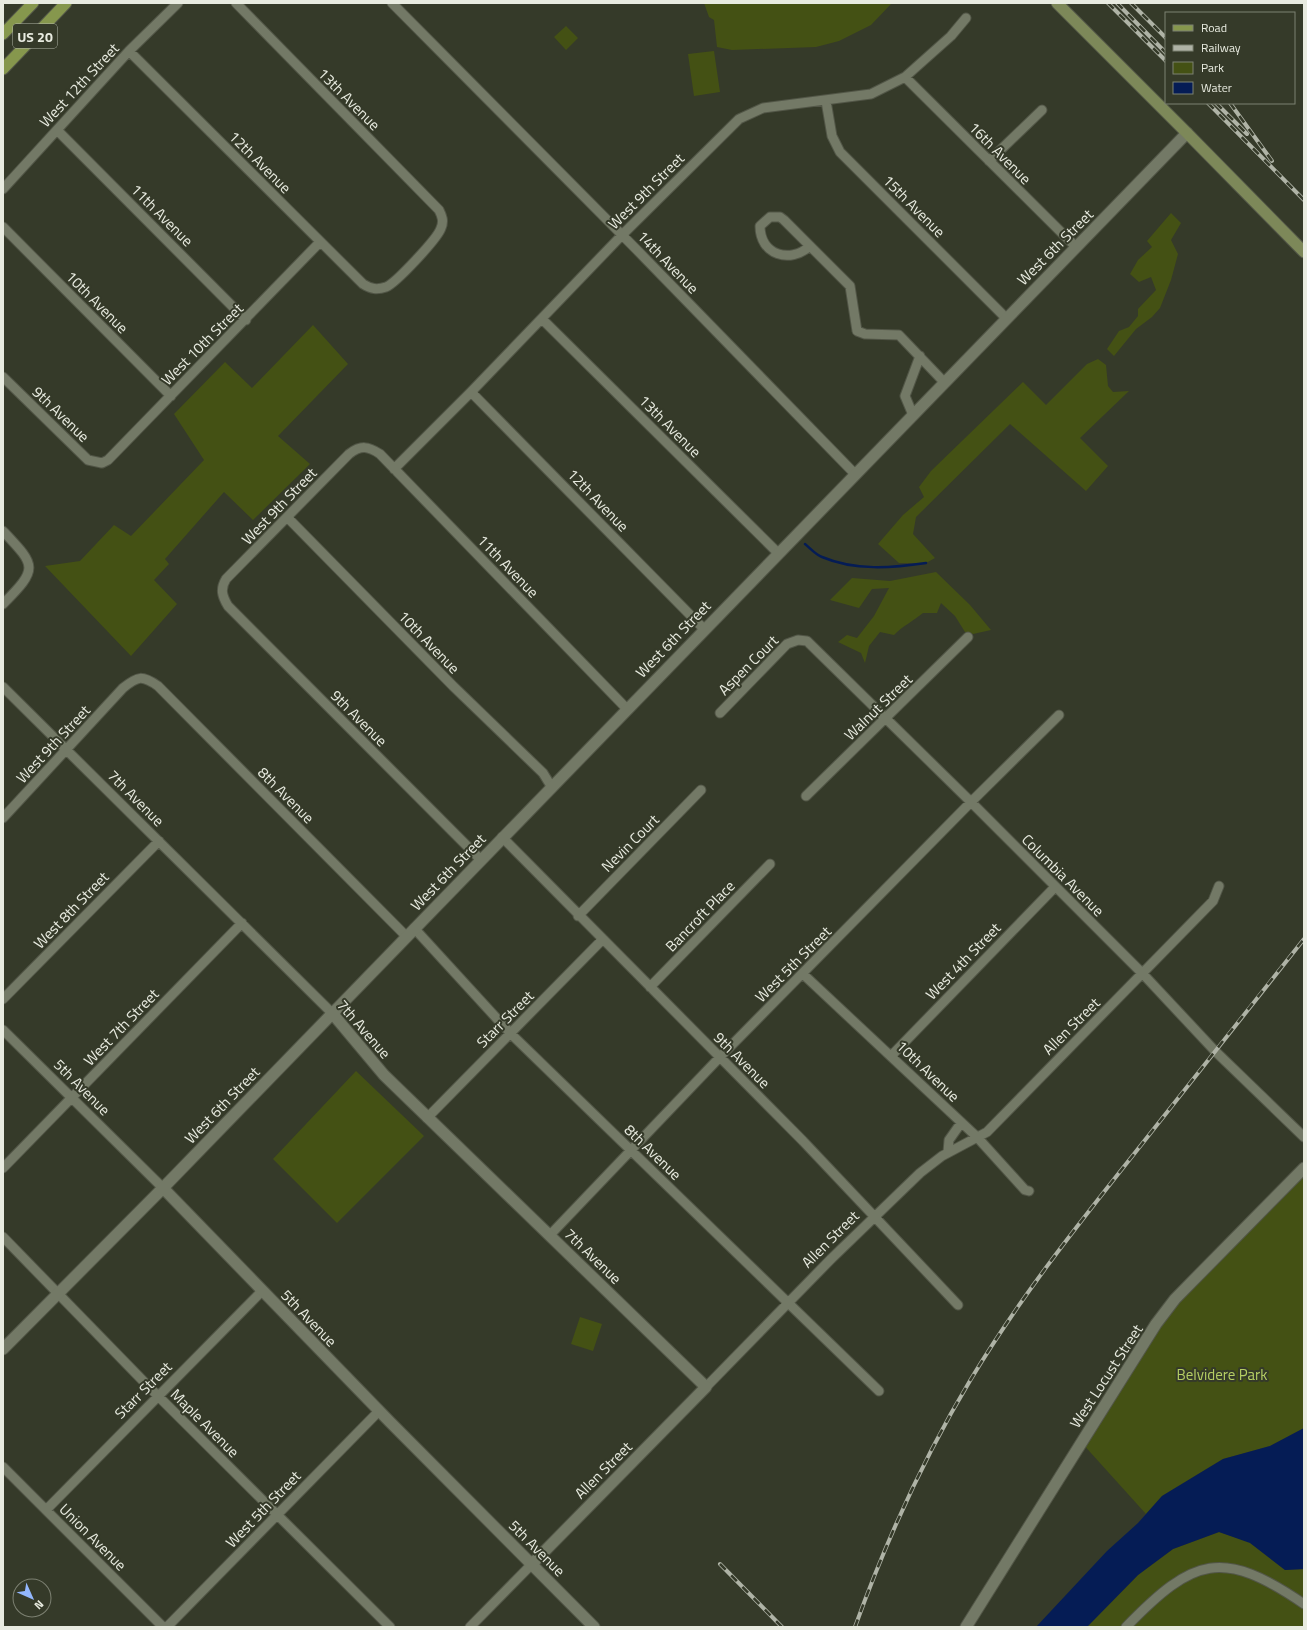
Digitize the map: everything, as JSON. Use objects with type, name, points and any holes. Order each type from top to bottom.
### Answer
[{"type":"main road","name":"US 20","points":[[3,34],[33,3]]},
{"type":"main road","name":"US 20","points":[[3,69],[66,3]]},
{"type":"main road","points":[[1057,3],[1187,132],[1304,252]]},
{"type":"street","name":"West 12th Street","points":[[3,189],[129,51],[178,3]]},
{"type":"street","name":"13th Avenue","points":[[236,3],[434,205],[442,216],[442,226],[440,232],[398,278],[388,286],[374,289]]},
{"type":"street","name":"14th Avenue","points":[[392,3],[856,474]]},
{"type":"street","name":"West 9th Street","points":[[394,469],[471,392],[622,235],[739,119],[763,108],[792,103],[826,101],[871,94],[905,77],[951,36],[966,18]]},
{"type":"street","name":"12th Avenue","points":[[129,51],[363,284],[374,289]]},
{"type":"street","name":"16th Avenue","points":[[905,77],[1076,247]]},
{"type":"street","name":"15th Avenue","points":[[826,101],[832,136],[840,152],[1006,318]]},
{"type":"street","points":[[989,161],[1042,110]]},
{"type":"street","name":"11th Avenue","points":[[57,130],[246,320]]},
{"type":"street","name":"West 6th Street","points":[[3,1349],[162,1188],[1187,132]]},
{"type":"street","points":[[810,246],[803,252],[786,256],[778,255],[765,244],[761,237],[760,226],[770,217],[780,218],[810,246],[850,286],[856,331],[865,334],[899,335],[944,382]]},
{"type":"street","name":"10th Avenue","points":[[3,227],[171,396]]},
{"type":"street","name":"West 10th Street","points":[[102,463],[114,456],[320,242]]},
{"type":"street","name":"13th Avenue","points":[[542,319],[778,553]]},
{"type":"street","points":[[913,415],[905,396],[920,356]]},
{"type":"street","name":"9th Avenue","points":[[3,377],[88,460],[102,463]]},
{"type":"street","name":"12th Avenue","points":[[471,392],[704,629]]},
{"type":"street","name":"West 9th Street","points":[[222,593],[223,584],[226,579],[349,454],[356,449],[365,447]]},
{"type":"street","name":"11th Avenue","points":[[365,447],[380,454],[627,709]]},
{"type":"street","name":"10th Avenue","points":[[287,517],[453,686],[543,773],[552,786]]},
{"type":"street","points":[[3,531],[29,560],[28,575],[3,604]]},
{"type":"street","name":"9th Avenue","points":[[222,593],[228,606],[481,860]]},
{"type":"street","name":"Walnut Street","points":[[806,796],[968,637]]},
{"type":"street","name":"Columbia Avenue","points":[[798,640],[807,642],[886,718],[1143,974],[1215,1051],[1304,1137]]},
{"type":"street","name":"Aspen Court","points":[[720,713],[787,644],[798,640]]},
{"type":"street","name":"West 9th Street","points":[[3,818],[67,751],[123,688],[136,678],[144,678]]},
{"type":"street","name":"8th Avenue","points":[[144,678],[158,686],[410,932],[511,1034],[879,1391]]},
{"type":"street","name":"7th Avenue","points":[[3,687],[332,1013],[384,1075],[427,1118],[706,1387]]},
{"type":"street","name":"West 5th Street","points":[[550,1235],[720,1057],[971,802],[1059,715]]},
{"type":"street","name":"Nevin Court","points":[[578,916],[701,790]]},
{"type":"street","name":"9th Avenue","points":[[502,837],[578,916],[720,1057],[958,1305]]},
{"type":"street","name":"West 8th Street","points":[[3,1000],[158,841]]},
{"type":"street","name":"Bancroft Place","points":[[650,987],[770,864]]},
{"type":"street","name":"Allen Street","points":[[470,1627],[874,1216],[923,1170],[948,1152],[987,1132],[1213,902],[1219,886]]},
{"type":"street","name":"West 4th Street","points":[[892,1055],[1055,887]]},
{"type":"street","name":"West 7th Street","points":[[3,1168],[242,923]]},
{"type":"street","name":"Starr Street","points":[[427,1118],[602,940]]},
{"type":"street","name":"10th Avenue","points":[[803,974],[892,1055],[977,1137],[1026,1190],[1029,1191]]},
{"type":"street","name":"5th Avenue","points":[[3,1030],[162,1188],[379,1411],[594,1627]]},
{"type":"street","points":[[948,1152],[949,1140],[961,1123]]},
{"type":"street","name":"West Locust Street","points":[[966,1627],[1156,1324],[1175,1299],[1304,1168]]},
{"type":"street","name":"Maple Avenue","points":[[3,1237],[158,1395],[390,1627]]},
{"type":"street","name":"Starr Street","points":[[46,1510],[262,1291]]},
{"type":"street","name":"West 5th Street","points":[[167,1627],[379,1411]]},
{"type":"street","name":"Union Avenue","points":[[3,1467],[163,1627]]},
{"type":"street","points":[[1126,1627],[1160,1594],[1191,1574],[1213,1567],[1227,1567],[1251,1573],[1276,1585],[1304,1604]]},
{"type":"green space","points":[[704,3],[892,3],[871,25],[839,41],[816,47],[732,50],[717,47],[714,20],[709,17]]},
{"type":"green space","points":[[566,26],[578,38],[566,50],[554,37]]},
{"type":"green space","points":[[714,51],[720,92],[694,96],[688,54]]},
{"type":"green space","points":[[1171,213],[1181,223],[1171,240],[1178,254],[1171,280],[1160,308],[1152,317],[1136,329],[1114,356],[1107,349],[1119,331],[1129,327],[1138,316],[1138,309],[1156,290],[1151,277],[1139,282],[1130,274],[1138,260],[1152,247],[1147,241]]},
{"type":"green space","points":[[313,325],[348,364],[278,436],[310,464],[253,520],[224,492],[165,559],[169,564],[154,580],[177,604],[131,656],[45,566],[80,561],[114,525],[131,536],[204,460],[174,414],[225,362],[252,388]]},
{"type":"green space","points":[[1098,359],[1106,365],[1108,386],[1113,392],[1129,391],[1080,438],[1108,466],[1086,491],[1010,424],[916,517],[913,534],[935,558],[926,563],[899,563],[878,544],[903,515],[924,497],[919,487],[931,471],[1023,382],[1046,405],[1087,364]]},
{"type":"green space","points":[[936,572],[970,605],[991,630],[973,634],[965,632],[955,616],[941,603],[937,613],[923,613],[894,635],[880,632],[869,646],[865,663],[861,653],[838,642],[847,635],[857,638],[874,616],[889,588],[872,589],[859,608],[830,600],[852,578],[890,581]]},
{"type":"green space","points":[[356,1071],[424,1136],[337,1223],[273,1159]]},
{"type":"green space","name":"Belvidere Park","points":[[1304,1168],[1304,1428],[1270,1446],[1223,1459],[1162,1496],[1146,1514],[1081,1442],[1156,1324]]},
{"type":"green space","points":[[580,1317],[602,1324],[593,1351],[571,1344]]},
{"type":"green space","points":[[1219,1532],[1250,1542],[1285,1570],[1304,1569],[1304,1627],[1087,1627],[1138,1575],[1173,1549]]},
{"type":"water","points":[[1304,1428],[1304,1569],[1285,1570],[1250,1543],[1219,1532],[1173,1549],[1138,1575],[1087,1627],[1036,1627],[1107,1551],[1138,1523],[1162,1496],[1223,1459],[1270,1446]]},
{"type":"waterway","points":[[805,544],[820,556],[847,565],[887,567],[926,563]]},
{"type":"railway","points":[[1108,3],[1165,60]]},
{"type":"railway","points":[[1117,3],[1165,52]]},
{"type":"railway","points":[[1131,3],[1165,37]]},
{"type":"railway","points":[[1209,104],[1304,200]]},
{"type":"railway","points":[[1217,104],[1247,134]]},
{"type":"railway","points":[[1231,104],[1272,161]]},
{"type":"railway","points":[[855,1627],[893,1531],[907,1500],[937,1439],[989,1349],[1028,1292],[1112,1181],[1304,939]]},
{"type":"railway","points":[[720,1564],[782,1627]]}]
